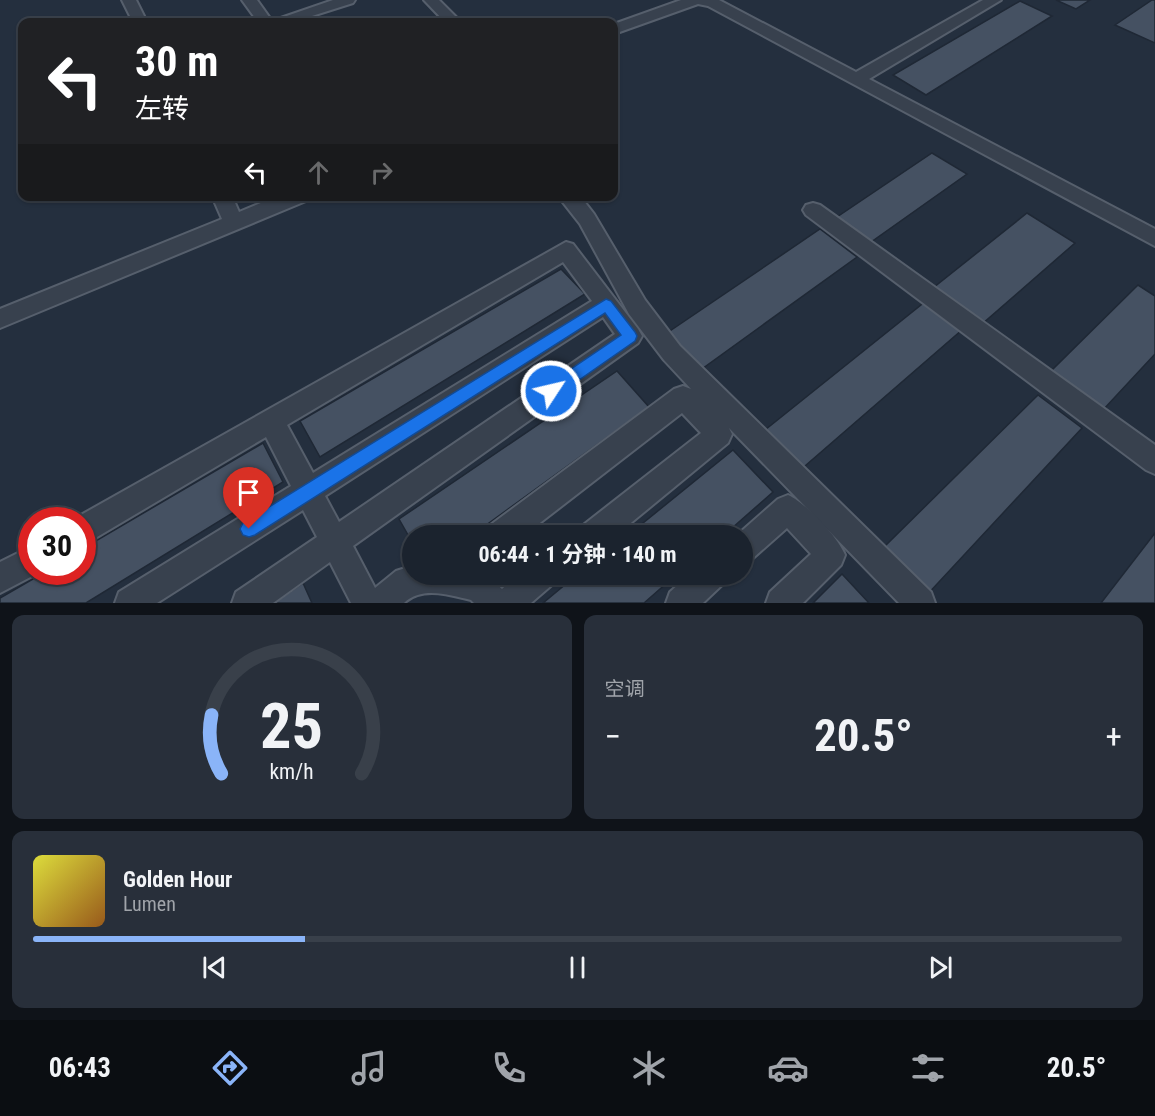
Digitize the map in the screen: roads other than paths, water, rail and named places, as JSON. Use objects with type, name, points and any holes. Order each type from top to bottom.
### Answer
[{"type":"street","points":[[129,0],[138,18]]},
{"type":"street","points":[[249,0],[262,18]]},
{"type":"street","points":[[292,18],[348,0]]},
{"type":"street","points":[[431,0],[449,18]]},
{"type":"street","points":[[618,28],[695,0]]},
{"type":"street","points":[[700,0],[712,2],[1155,238]]},
{"type":"street","points":[[856,79],[994,0]]},
{"type":"street","points":[[224,201],[234,223]]},
{"type":"street","points":[[0,319],[287,201]]},
{"type":"street","points":[[572,201],[587,219],[637,307],[672,353],[920,603]]},
{"type":"street","points":[[813,210],[1155,460]]},
{"type":"street","points":[[96,522],[566,250],[630,336],[247,603]]},
{"type":"street","points":[[130,603],[606,304]]},
{"type":"street","points":[[514,525],[683,397],[719,434],[606,525]]},
{"type":"street","points":[[271,421],[367,603]]},
{"type":"street","points":[[753,539],[788,509],[831,555],[780,603]]},
{"type":"street","points":[[0,578],[18,568]]},
{"type":"street","points":[[381,603],[402,585]]},
{"type":"street","points":[[473,585],[479,587],[495,603]]},
{"type":"street","points":[[508,603],[530,585]]},
{"type":"street","points":[[681,603],[701,585]]}]
